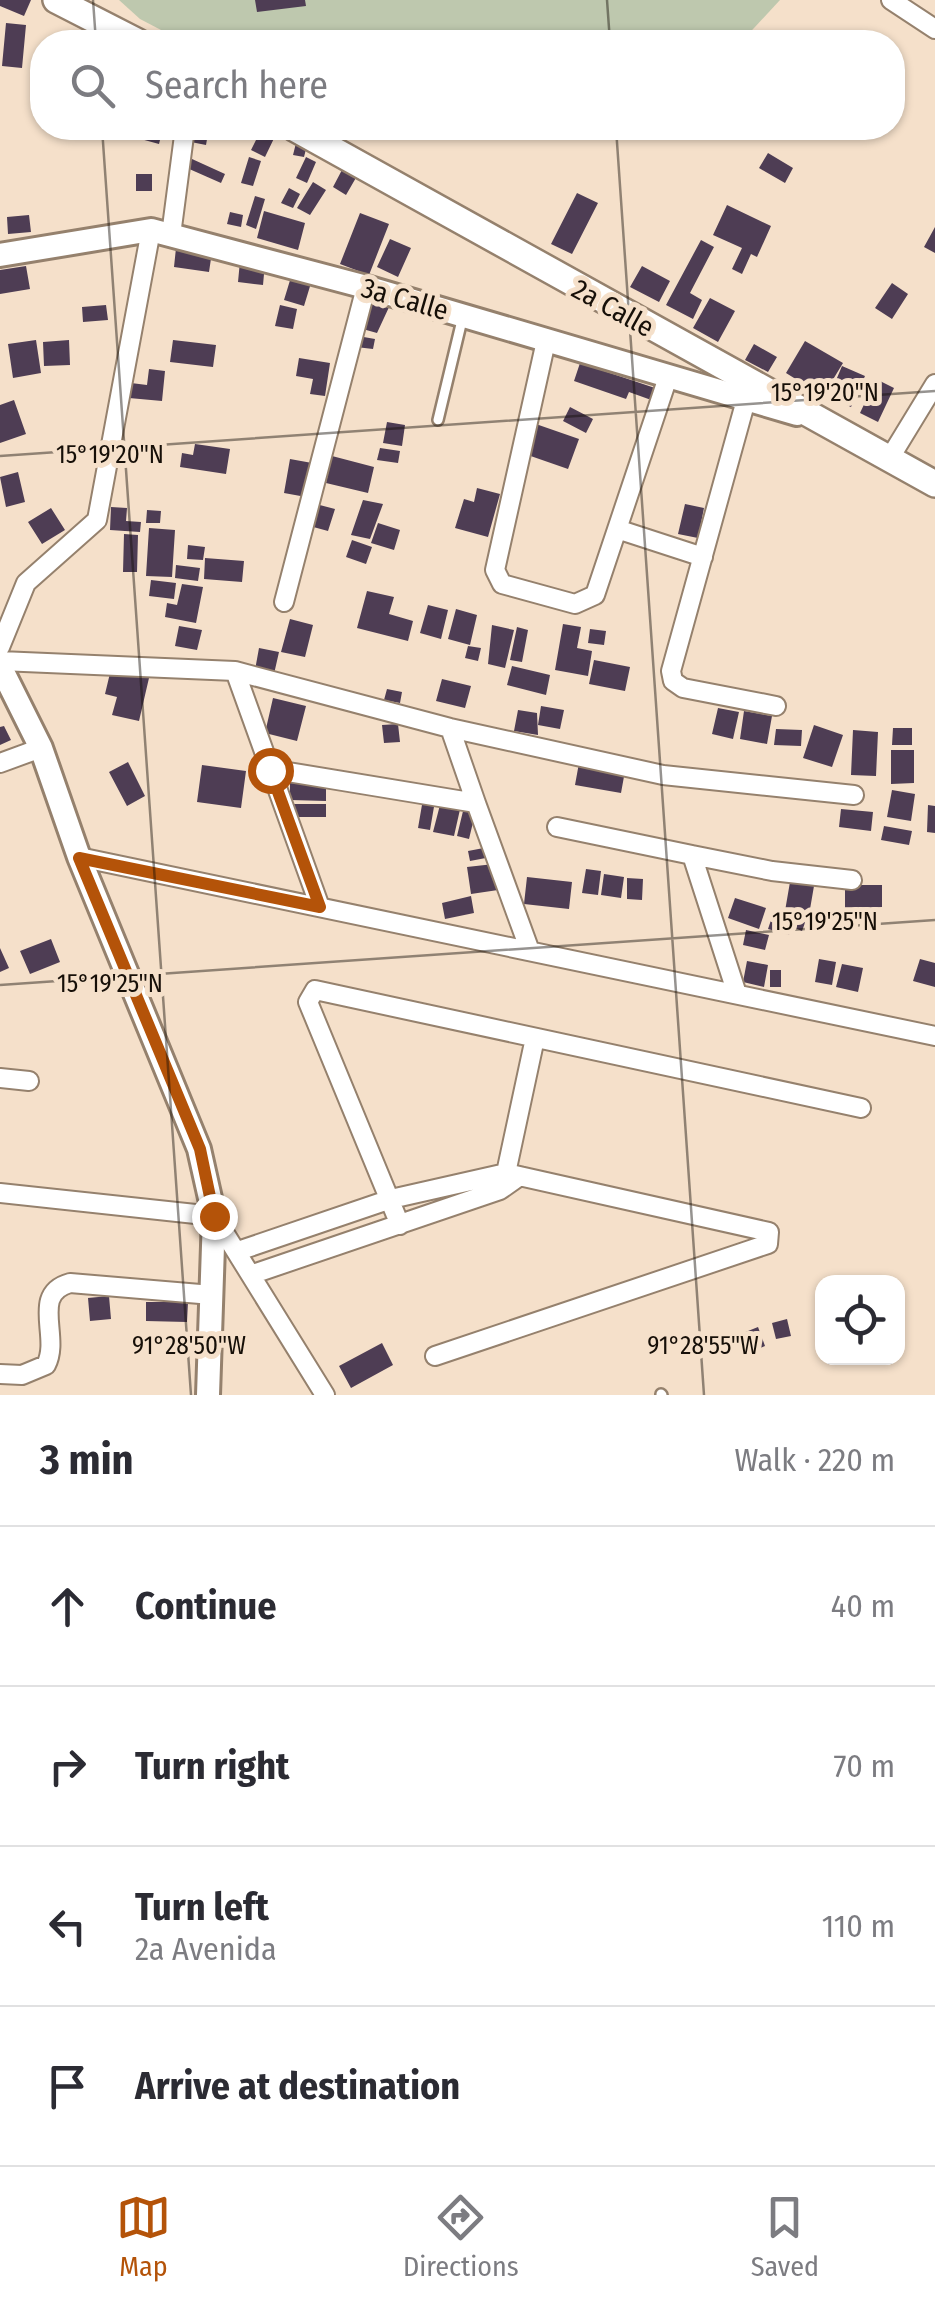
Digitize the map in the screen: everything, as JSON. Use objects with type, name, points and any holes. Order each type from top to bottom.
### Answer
[{"type":"main road","points":[[56,0],[115,30]]},
{"type":"main road","name":"2a Calle","points":[[315,140],[805,416],[935,484]]},
{"type":"street","points":[[891,0],[935,29]]},
{"type":"street","points":[[0,647],[26,584],[97,520],[182,140]]},
{"type":"street","name":"3a Calle","points":[[0,255],[161,233],[366,286],[805,416]]},
{"type":"street","points":[[284,602],[366,286]]},
{"type":"street","points":[[546,341],[497,577],[502,584],[574,604],[595,596],[668,377]]},
{"type":"street","points":[[888,461],[935,384]]},
{"type":"street","points":[[746,400],[672,659],[673,681],[683,688],[776,706]]},
{"type":"street","points":[[620,530],[702,557]]},
{"type":"street","points":[[208,1395],[214,1216],[200,1149],[79,858],[41,748],[0,663],[235,671],[450,728],[664,775],[854,795]]},
{"type":"street","points":[[235,671],[320,907]]},
{"type":"street","points":[[450,728],[530,951]]},
{"type":"street","points":[[0,763],[41,748]]},
{"type":"street","points":[[270,770],[476,804]]},
{"type":"street","points":[[556,827],[692,855],[852,880]]},
{"type":"street","points":[[692,855],[737,994]]},
{"type":"street","points":[[79,858],[935,1036]]},
{"type":"street","points":[[400,1225],[308,1002],[315,990],[861,1108]]},
{"type":"street","points":[[252,1274],[500,1190],[513,1174],[535,1038]]},
{"type":"street","points":[[0,1078],[29,1081]]},
{"type":"street","points":[[238,1250],[391,1199],[459,1182],[513,1174],[768,1232],[768,1244],[435,1356]]},
{"type":"street","points":[[459,1182],[464,1203]]},
{"type":"street","points":[[0,1193],[214,1216],[325,1395]]},
{"type":"street","points":[[0,1374],[22,1375],[46,1364],[52,1344],[48,1305],[58,1286],[70,1283],[212,1294]]},
{"type":"lane","points":[[438,420],[464,316]]},
{"type":"green space","points":[[119,0],[780,0],[752,30],[161,30],[140,19]]},
{"type":"building","points":[[0,0],[31,0],[24,16],[0,6]]},
{"type":"building","points":[[255,0],[305,0],[306,6],[257,12]]},
{"type":"building","points":[[6,23],[26,25],[22,68],[2,66]]},
{"type":"building","points":[[256,140],[273,140],[265,157],[251,150]]},
{"type":"building","points":[[296,143],[307,145],[304,157],[293,155]]},
{"type":"building","points":[[768,153],[793,168],[785,183],[759,168]]},
{"type":"building","points":[[249,157],[261,161],[253,186],[241,183]]},
{"type":"building","points":[[306,157],[316,162],[307,183],[296,178]]},
{"type":"building","points":[[192,159],[225,174],[221,183],[187,168]]},
{"type":"building","points":[[343,168],[357,176],[346,195],[333,187]]},
{"type":"building","points":[[136,174],[152,174],[152,191],[136,191]]},
{"type":"building","points":[[313,182],[326,190],[310,215],[297,208]]},
{"type":"building","points":[[289,188],[300,194],[293,208],[281,203]]},
{"type":"building","points":[[577,193],[598,203],[572,254],[551,244]]},
{"type":"building","points":[[255,196],[265,199],[256,229],[246,225]]},
{"type":"building","points":[[727,205],[771,226],[757,257],[751,254],[742,274],[732,269],[742,248],[713,235]]},
{"type":"building","points":[[264,211],[305,223],[298,250],[257,238]]},
{"type":"building","points":[[230,212],[243,215],[241,227],[227,224]]},
{"type":"building","points":[[360,213],[389,224],[369,275],[340,264]]},
{"type":"building","points":[[29,215],[31,232],[8,234],[7,217]]},
{"type":"building","points":[[935,227],[935,253],[924,247]]},
{"type":"building","points":[[390,239],[411,248],[398,277],[377,267]]},
{"type":"building","points":[[701,240],[714,247],[690,293],[702,300],[693,319],[666,305]]},
{"type":"building","points":[[176,248],[212,252],[209,272],[174,267]]},
{"type":"building","points":[[240,261],[265,263],[263,285],[238,282]]},
{"type":"building","points":[[26,266],[30,289],[0,294],[0,270]]},
{"type":"building","points":[[642,266],[670,281],[659,302],[630,287]]},
{"type":"building","points":[[291,277],[311,283],[304,306],[284,300]]},
{"type":"building","points":[[892,283],[908,294],[892,319],[875,308]]},
{"type":"building","points":[[710,298],[735,311],[718,342],[693,328]]},
{"type":"building","points":[[367,299],[390,305],[377,333],[359,328]]},
{"type":"building","points":[[106,305],[108,320],[83,322],[82,307]]},
{"type":"building","points":[[280,305],[297,309],[293,329],[275,326]]},
{"type":"building","points":[[358,336],[375,339],[373,349],[356,347]]},
{"type":"building","points":[[36,340],[41,373],[13,378],[8,344]]},
{"type":"building","points":[[69,340],[70,365],[44,366],[43,342]]},
{"type":"building","points":[[173,340],[216,345],[213,367],[170,362]]},
{"type":"building","points":[[805,341],[843,363],[823,396],[786,373]]},
{"type":"building","points":[[754,344],[777,357],[768,372],[745,360]]},
{"type":"building","points":[[299,358],[330,363],[325,396],[310,394],[313,379],[296,376]]},
{"type":"building","points":[[580,363],[658,389],[654,401],[629,392],[626,399],[574,381]]},
{"type":"building","points":[[842,366],[865,376],[851,407],[829,397]]},
{"type":"building","points":[[149,369],[165,371],[162,401],[129,398],[131,383],[147,385]]},
{"type":"building","points":[[876,379],[894,388],[878,422],[860,413]]},
{"type":"building","points":[[14,400],[26,434],[0,443],[0,405]]},
{"type":"building","points":[[570,407],[593,419],[586,433],[563,421]]},
{"type":"building","points":[[387,422],[405,425],[402,446],[383,443]]},
{"type":"building","points":[[533,423],[579,439],[568,469],[522,453]]},
{"type":"building","points":[[195,444],[230,449],[226,474],[180,467],[182,453],[193,455]]},
{"type":"building","points":[[380,448],[400,451],[398,463],[377,460]]},
{"type":"building","points":[[332,456],[374,467],[368,493],[326,483]]},
{"type":"building","points":[[290,459],[312,463],[306,497],[284,493]]},
{"type":"building","points":[[18,472],[25,502],[6,507],[0,477]]},
{"type":"building","points":[[477,488],[500,494],[488,537],[455,528],[464,499],[474,502]]},
{"type":"building","points":[[363,500],[383,504],[370,539],[351,535]]},
{"type":"building","points":[[312,503],[335,509],[328,531],[306,525]]},
{"type":"building","points":[[685,504],[704,508],[698,538],[678,534]]},
{"type":"building","points":[[111,507],[127,508],[126,521],[141,522],[140,532],[110,530]]},
{"type":"building","points":[[51,508],[65,530],[42,544],[28,522]]},
{"type":"building","points":[[147,510],[161,511],[160,523],[146,523]]},
{"type":"building","points":[[378,523],[400,530],[394,550],[371,543]]},
{"type":"building","points":[[149,528],[175,530],[172,577],[146,576]]},
{"type":"building","points":[[124,534],[138,535],[137,572],[123,572]]},
{"type":"building","points":[[352,540],[372,547],[366,564],[346,557]]},
{"type":"building","points":[[188,545],[205,547],[203,560],[187,559]]},
{"type":"building","points":[[205,558],[244,561],[242,582],[204,579]]},
{"type":"building","points":[[176,565],[200,568],[198,581],[175,578]]},
{"type":"building","points":[[151,580],[176,583],[174,599],[149,596]]},
{"type":"building","points":[[182,584],[203,587],[196,623],[165,617],[167,603],[177,605]]},
{"type":"building","points":[[367,591],[394,597],[389,614],[413,621],[408,641],[357,628]]},
{"type":"building","points":[[428,605],[448,610],[441,639],[420,633]]},
{"type":"building","points":[[456,609],[477,615],[470,645],[448,639]]},
{"type":"building","points":[[290,619],[313,625],[305,657],[281,652]]},
{"type":"building","points":[[563,624],[581,627],[577,648],[592,651],[588,676],[555,670]]},
{"type":"building","points":[[492,625],[514,630],[505,668],[488,664]]},
{"type":"building","points":[[179,626],[202,630],[197,650],[175,646]]},
{"type":"building","points":[[517,627],[528,630],[522,662],[510,660]]},
{"type":"building","points":[[590,629],[606,631],[604,645],[588,643]]},
{"type":"building","points":[[468,646],[481,648],[478,661],[465,658]]},
{"type":"building","points":[[259,648],[279,652],[274,674],[255,670]]},
{"type":"building","points":[[594,660],[630,667],[625,691],[589,684]]},
{"type":"building","points":[[512,666],[550,675],[546,695],[507,685]]},
{"type":"building","points":[[111,669],[149,678],[139,721],[112,715],[117,697],[105,694]]},
{"type":"building","points":[[442,679],[471,686],[465,708],[436,701]]},
{"type":"building","points":[[387,689],[402,692],[400,703],[384,700]]},
{"type":"building","points":[[273,698],[306,706],[297,741],[265,733]]},
{"type":"building","points":[[541,706],[564,710],[560,729],[538,725]]},
{"type":"building","points":[[718,708],[739,712],[733,739],[712,734]]},
{"type":"building","points":[[518,710],[537,713],[538,735],[514,731]]},
{"type":"building","points":[[744,711],[772,716],[767,744],[740,739]]},
{"type":"building","points":[[398,724],[400,742],[384,743],[382,725]]},
{"type":"building","points":[[814,725],[843,735],[832,767],[803,758]]},
{"type":"building","points":[[4,726],[11,740],[0,745],[0,727]]},
{"type":"building","points":[[893,728],[912,728],[912,745],[892,745]]},
{"type":"building","points":[[776,729],[802,730],[801,746],[774,745]]},
{"type":"building","points":[[853,730],[878,732],[876,776],[851,775]]},
{"type":"building","points":[[891,750],[914,750],[914,783],[891,784]]},
{"type":"building","points":[[128,762],[145,796],[127,806],[109,772]]},
{"type":"building","points":[[579,763],[625,771],[621,793],[575,785]]},
{"type":"building","points":[[202,765],[246,771],[241,808],[197,802]]},
{"type":"building","points":[[290,783],[326,784],[326,801],[290,800]]},
{"type":"building","points":[[892,790],[915,794],[911,821],[887,817]]},
{"type":"building","points":[[423,799],[435,801],[430,830],[418,828]]},
{"type":"building","points":[[441,801],[461,805],[454,836],[433,832]]},
{"type":"building","points":[[294,804],[326,804],[326,817],[294,817]]},
{"type":"building","points":[[928,805],[935,806],[935,833],[927,832]]},
{"type":"building","points":[[464,807],[476,810],[469,839],[457,836]]},
{"type":"building","points":[[841,809],[873,812],[871,831],[839,827]]},
{"type":"building","points":[[884,826],[912,831],[909,845],[881,840]]},
{"type":"building","points":[[489,847],[491,857],[470,861],[468,851]]},
{"type":"building","points":[[494,864],[498,890],[471,894],[467,867]]},
{"type":"building","points":[[586,869],[601,871],[598,895],[582,893]]},
{"type":"building","points":[[604,874],[624,877],[621,898],[601,895]]},
{"type":"building","points":[[527,877],[572,882],[569,909],[524,904]]},
{"type":"building","points":[[627,878],[643,879],[642,900],[627,899]]},
{"type":"building","points":[[790,882],[814,886],[809,915],[785,911]]},
{"type":"building","points":[[845,885],[882,885],[882,907],[845,908]]},
{"type":"building","points":[[471,896],[474,913],[445,919],[442,903]]},
{"type":"building","points":[[735,898],[766,908],[759,929],[728,918]]},
{"type":"building","points":[[773,914],[806,920],[802,931],[792,927],[789,935],[768,929]]},
{"type":"building","points":[[746,930],[769,935],[765,950],[743,945]]},
{"type":"building","points":[[51,939],[60,962],[30,974],[20,951]]},
{"type":"building","points":[[0,948],[9,968],[0,972]]},
{"type":"building","points":[[819,959],[836,962],[832,985],[815,982]]},
{"type":"building","points":[[920,959],[935,963],[935,987],[913,981]]},
{"type":"building","points":[[747,961],[768,965],[764,987],[743,982]]},
{"type":"building","points":[[842,964],[863,968],[858,992],[836,987]]},
{"type":"building","points":[[770,970],[781,970],[781,987],[770,987]]},
{"type":"building","points":[[109,1296],[111,1319],[90,1321],[88,1298]]},
{"type":"building","points":[[146,1302],[188,1302],[187,1322],[146,1321]]},
{"type":"building","points":[[787,1319],[791,1336],[776,1339],[772,1323]]},
{"type":"building","points":[[758,1327],[765,1346],[750,1352],[743,1333]]},
{"type":"building","points":[[382,1343],[393,1365],[351,1388],[339,1366]]},
{"type":"route","points":[[214,1216],[200,1149],[79,858],[320,907],[270,770]]}]
